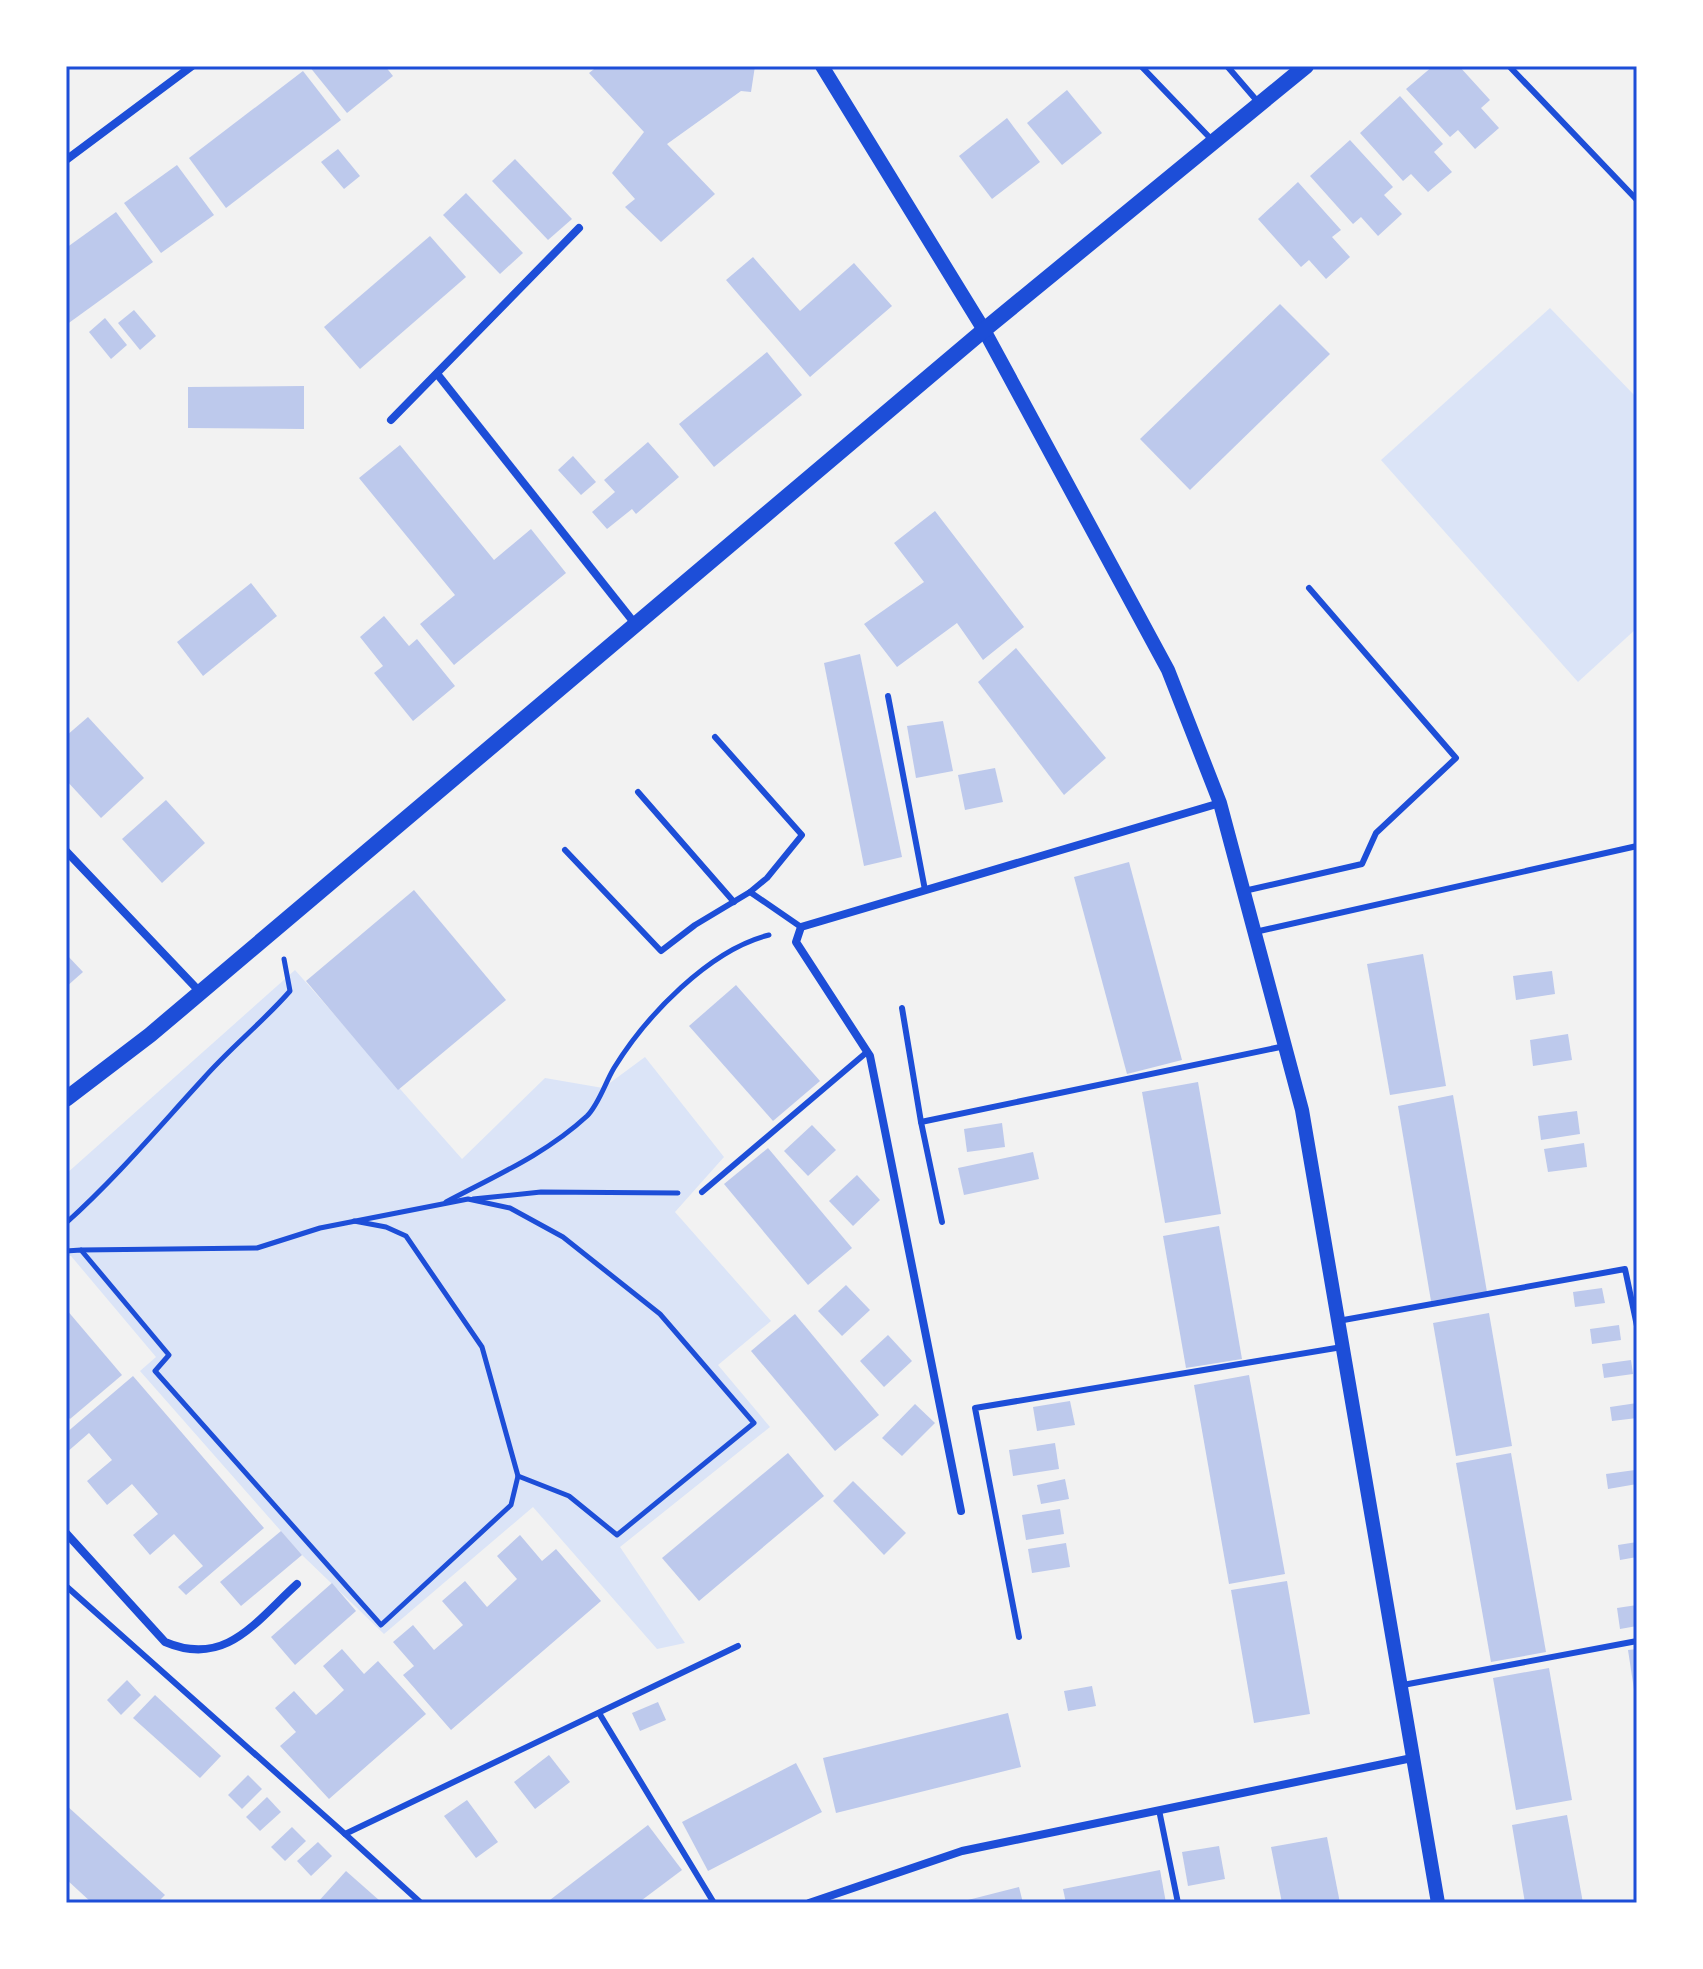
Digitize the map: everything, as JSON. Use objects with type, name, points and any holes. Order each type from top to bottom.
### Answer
[{"type":"main road","points":[[66,1099],[269,935],[984,330],[1306,66]]},
{"type":"street","points":[[66,160],[192,66]]},
{"type":"street","points":[[822,66],[984,330],[1168,670],[1220,803],[1302,1110],[1438,1903]]},
{"type":"street","points":[[391,420],[579,228]]},
{"type":"street","points":[[438,375],[637,625]]},
{"type":"street","points":[[961,1511],[867,1052],[796,942],[801,927],[1220,803]]},
{"type":"street","points":[[66,851],[200,992]]},
{"type":"street","points":[[66,1533],[165,1642],[185,1650],[208,1651],[231,1644],[297,1584]]},
{"type":"street","points":[[809,1903],[962,1851],[1412,1758]]},
{"type":"lane","points":[[1141,66],[1214,142]]},
{"type":"lane","points":[[1227,66],[1260,104]]},
{"type":"lane","points":[[1509,66],[1637,200]]},
{"type":"lane","points":[[1244,891],[1362,864],[1376,833],[1456,758],[1309,588]]},
{"type":"lane","points":[[888,696],[925,890]]},
{"type":"lane","points":[[565,850],[661,951],[750,892],[767,878],[802,835],[715,737]]},
{"type":"lane","points":[[638,792],[734,902]]},
{"type":"lane","points":[[1255,932],[1637,846]]},
{"type":"lane","points":[[750,892],[801,927]]},
{"type":"lane","points":[[902,1008],[942,1222]]},
{"type":"lane","points":[[921,1122],[1285,1046]]},
{"type":"lane","points":[[702,1192],[867,1052]]},
{"type":"lane","points":[[1338,1321],[1625,1269],[1637,1326]]},
{"type":"lane","points":[[1019,1637],[975,1408],[1342,1347]]},
{"type":"lane","points":[[66,1586],[421,1903]]},
{"type":"lane","points":[[1400,1685],[1637,1641]]},
{"type":"lane","points":[[345,1834],[738,1646]]},
{"type":"lane","points":[[599,1713],[714,1903]]},
{"type":"lane","points":[[1159,1810],[1178,1903]]},
{"type":"path","points":[[441,1204],[547,1149],[590,1113],[615,1068],[646,1024],[733,946],[801,927]]},
{"type":"path","points":[[66,1223],[123,1171],[205,1075],[262,1023],[290,991],[287,963],[269,935]]},
{"type":"path","points":[[66,1251],[257,1248],[351,1221],[468,1199],[541,1192],[615,1195],[702,1192]]},
{"type":"path","points":[[468,1199],[510,1208],[575,1246],[660,1314],[754,1423],[617,1535],[569,1496],[518,1476]]},
{"type":"path","points":[[81,1250],[169,1355],[155,1371],[381,1625],[511,1505],[518,1476],[482,1347],[406,1236],[386,1227],[351,1221]]},
{"type":"shaded area","points":[[1550,308],[1637,398],[1637,628],[1578,682],[1381,460]]},
{"type":"shaded area","points":[[295,970],[462,1159],[545,1078],[603,1088],[645,1057],[724,1157],[675,1212],[771,1321],[718,1365],[770,1427],[620,1547],[685,1643],[657,1649],[533,1507],[384,1634],[302,1555],[140,1371],[156,1357],[71,1256],[66,1256],[66,1174]]},
{"type":"building","points":[[309,66],[385,66],[393,76],[347,113]]},
{"type":"building","points":[[598,66],[755,66],[751,92],[741,91],[667,144],[715,194],[661,242],[625,207],[635,199],[612,173],[644,132],[589,73]]},
{"type":"building","points":[[1433,66],[1459,66],[1490,100],[1481,108],[1499,128],[1475,149],[1458,130],[1450,137],[1406,89]]},
{"type":"building","points":[[303,71],[341,120],[226,208],[189,158]]},
{"type":"building","points":[[1067,90],[1102,133],[1062,165],[1027,123]]},
{"type":"building","points":[[1400,96],[1443,144],[1434,152],[1452,172],[1428,192],[1411,174],[1403,181],[1360,133]]},
{"type":"building","points":[[1007,118],[1040,162],[992,199],[959,156]]},
{"type":"building","points":[[1350,140],[1393,187],[1384,195],[1402,214],[1378,236],[1361,217],[1353,224],[1310,176]]},
{"type":"building","points":[[338,149],[360,176],[344,189],[321,162]]},
{"type":"building","points":[[515,159],[572,219],[548,240],[492,181]]},
{"type":"building","points":[[177,165],[214,215],[161,253],[124,203]]},
{"type":"building","points":[[1298,182],[1341,230],[1332,237],[1350,257],[1326,279],[1309,260],[1301,267],[1258,219]]},
{"type":"building","points":[[466,193],[523,253],[500,274],[443,215]]},
{"type":"building","points":[[116,212],[153,262],[66,325],[66,248]]},
{"type":"building","points":[[430,236],[466,277],[360,369],[324,327]]},
{"type":"building","points":[[753,257],[800,311],[854,263],[892,306],[810,377],[726,280]]},
{"type":"building","points":[[1280,304],[1330,354],[1190,490],[1140,439]]},
{"type":"building","points":[[134,310],[156,336],[140,350],[118,323]]},
{"type":"building","points":[[105,318],[127,345],[111,359],[89,332]]},
{"type":"building","points":[[767,352],[802,395],[714,467],[679,424]]},
{"type":"building","points":[[304,386],[304,429],[188,428],[188,387]]},
{"type":"building","points":[[648,442],[679,477],[636,514],[632,509],[607,529],[592,512],[615,492],[604,480]]},
{"type":"building","points":[[400,445],[494,560],[531,529],[566,573],[454,665],[420,624],[455,595],[359,478]]},
{"type":"building","points":[[573,456],[596,482],[581,495],[558,470]]},
{"type":"building","points":[[935,511],[1024,627],[983,660],[957,623],[897,667],[864,624],[924,582],[894,543]]},
{"type":"building","points":[[251,583],[277,616],[203,676],[177,642]]},
{"type":"building","points":[[384,616],[409,646],[417,639],[455,686],[413,721],[374,673],[383,666],[360,637]]},
{"type":"building","points":[[1016,648],[1106,758],[1064,795],[978,682]]},
{"type":"building","points":[[860,654],[902,857],[864,866],[824,663]]},
{"type":"building","points":[[88,717],[144,778],[101,818],[66,780],[66,736]]},
{"type":"building","points":[[943,721],[953,771],[916,778],[907,726]]},
{"type":"building","points":[[995,768],[1003,802],[965,810],[958,775]]},
{"type":"building","points":[[166,800],[205,843],[162,883],[122,839]]},
{"type":"building","points":[[1129,862],[1182,1060],[1127,1074],[1074,877]]},
{"type":"building","points":[[414,890],[506,1000],[398,1090],[306,981]]},
{"type":"building","points":[[66,954],[83,972],[66,987]]},
{"type":"building","points":[[1423,954],[1446,1086],[1390,1095],[1367,964]]},
{"type":"building","points":[[1552,971],[1555,994],[1516,1000],[1513,976]]},
{"type":"building","points":[[736,985],[820,1081],[773,1121],[689,1026]]},
{"type":"building","points":[[1568,1034],[1572,1060],[1533,1066],[1530,1040]]},
{"type":"building","points":[[1198,1082],[1221,1214],[1165,1223],[1142,1092]]},
{"type":"building","points":[[1453,1095],[1487,1292],[1431,1301],[1398,1106]]},
{"type":"building","points":[[1577,1111],[1580,1134],[1541,1140],[1538,1116]]},
{"type":"building","points":[[1002,1123],[1005,1147],[967,1152],[964,1129]]},
{"type":"building","points":[[812,1125],[836,1150],[808,1176],[784,1151]]},
{"type":"building","points":[[1584,1143],[1587,1167],[1548,1172],[1544,1149]]},
{"type":"building","points":[[768,1148],[852,1248],[808,1285],[724,1184]]},
{"type":"building","points":[[1033,1152],[1039,1179],[964,1195],[958,1168]]},
{"type":"building","points":[[857,1175],[880,1200],[853,1226],[829,1201]]},
{"type":"building","points":[[1219,1226],[1242,1359],[1186,1368],[1163,1236]]},
{"type":"building","points":[[846,1285],[870,1310],[842,1336],[818,1311]]},
{"type":"building","points":[[1602,1288],[1605,1303],[1575,1307],[1573,1292]]},
{"type":"building","points":[[66,1309],[122,1375],[70,1419],[66,1414]]},
{"type":"building","points":[[1489,1313],[1512,1446],[1456,1456],[1433,1323]]},
{"type":"building","points":[[795,1314],[879,1415],[835,1451],[751,1351]]},
{"type":"building","points":[[1619,1325],[1621,1340],[1592,1344],[1590,1329]]},
{"type":"building","points":[[888,1335],[912,1361],[884,1387],[860,1361]]},
{"type":"building","points":[[1631,1360],[1633,1374],[1604,1378],[1602,1364]]},
{"type":"building","points":[[1249,1375],[1285,1574],[1229,1584],[1194,1385]]},
{"type":"building","points":[[133,1376],[264,1528],[186,1595],[178,1587],[203,1566],[174,1534],[150,1555],[133,1535],[158,1514],[132,1484],[107,1505],[87,1481],[112,1460],[89,1433],[66,1453],[66,1433]]},
{"type":"building","points":[[1070,1401],[1075,1425],[1037,1431],[1033,1407]]},
{"type":"building","points":[[1637,1403],[1637,1418],[1612,1421],[1610,1407]]},
{"type":"building","points":[[915,1404],[935,1423],[902,1456],[882,1438]]},
{"type":"building","points":[[1055,1443],[1059,1469],[1013,1476],[1009,1450]]},
{"type":"building","points":[[788,1453],[824,1496],[699,1601],[662,1558]]},
{"type":"building","points":[[1511,1453],[1546,1652],[1491,1662],[1456,1463]]},
{"type":"building","points":[[1635,1470],[1637,1484],[1608,1489],[1606,1474]]},
{"type":"building","points":[[1065,1479],[1069,1499],[1041,1504],[1037,1485]]},
{"type":"building","points":[[853,1481],[906,1533],[884,1555],[833,1501]]},
{"type":"building","points":[[1060,1509],[1064,1534],[1026,1540],[1022,1515]]},
{"type":"building","points":[[281,1531],[302,1555],[241,1606],[220,1582]]},
{"type":"building","points":[[520,1535],[542,1561],[556,1549],[601,1601],[451,1730],[403,1675],[414,1666],[393,1642],[413,1625],[434,1650],[463,1625],[442,1601],[465,1581],[487,1607],[517,1579],[497,1556]]},
{"type":"building","points":[[1637,1542],[1637,1557],[1620,1560],[1618,1545]]},
{"type":"building","points":[[1066,1543],[1070,1567],[1032,1573],[1028,1549]]},
{"type":"building","points":[[1287,1581],[1310,1714],[1254,1723],[1231,1590]]},
{"type":"building","points":[[332,1583],[356,1611],[295,1665],[271,1637]]},
{"type":"building","points":[[1637,1605],[1637,1626],[1620,1629],[1617,1608]]},
{"type":"building","points":[[342,1649],[364,1674],[378,1661],[426,1714],[329,1799],[280,1746],[296,1732],[275,1708],[294,1691],[316,1715],[331,1702],[344,1690],[323,1666]]},
{"type":"building","points":[[1637,1649],[1637,1696],[1635,1696],[1628,1650]]},
{"type":"building","points":[[1549,1668],[1572,1800],[1516,1810],[1493,1678]]},
{"type":"building","points":[[127,1680],[141,1695],[121,1715],[107,1700]]},
{"type":"building","points":[[1092,1686],[1096,1706],[1068,1711],[1064,1691]]},
{"type":"building","points":[[155,1695],[221,1756],[200,1778],[133,1718]]},
{"type":"building","points":[[658,1702],[666,1720],[640,1731],[632,1713]]},
{"type":"building","points":[[1008,1713],[1021,1767],[836,1813],[823,1758]]},
{"type":"building","points":[[549,1755],[570,1782],[535,1809],[514,1782]]},
{"type":"building","points":[[796,1763],[822,1812],[708,1871],[682,1822]]},
{"type":"building","points":[[248,1775],[262,1789],[242,1809],[228,1795]]},
{"type":"building","points":[[267,1797],[281,1812],[260,1831],[246,1817]]},
{"type":"building","points":[[467,1800],[498,1842],[476,1858],[444,1816]]},
{"type":"building","points":[[66,1805],[165,1895],[157,1903],[92,1903],[66,1879]]},
{"type":"building","points":[[1567,1815],[1583,1903],[1525,1903],[1512,1825]]},
{"type":"building","points":[[648,1825],[682,1870],[638,1903],[546,1903]]},
{"type":"building","points":[[292,1827],[306,1841],[285,1861],[271,1847]]},
{"type":"building","points":[[1327,1837],[1340,1903],[1282,1903],[1271,1847]]},
{"type":"building","points":[[318,1842],[332,1856],[311,1876],[297,1861]]},
{"type":"building","points":[[1219,1846],[1225,1879],[1188,1886],[1182,1852]]},
{"type":"building","points":[[1160,1870],[1166,1903],[1066,1903],[1063,1889]]},
{"type":"building","points":[[346,1871],[380,1901],[317,1903]]},
{"type":"building","points":[[1019,1887],[1023,1903],[960,1902]]}]
